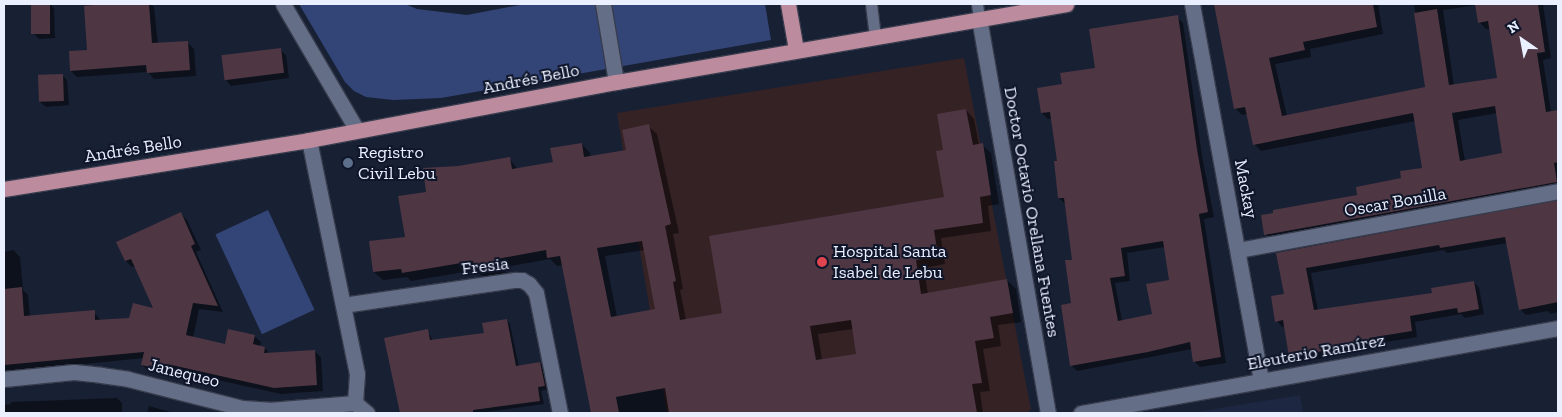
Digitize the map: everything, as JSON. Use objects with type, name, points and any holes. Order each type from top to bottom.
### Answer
[{"type":"main road","points":[[788,4],[796,50]]},
{"type":"main road","name":"Andrés Bello","points":[[4,190],[309,140],[616,82],[875,36],[978,11],[1066,4]]},
{"type":"street","points":[[283,4],[357,130]]},
{"type":"street","points":[[603,4],[616,82]]},
{"type":"street","name":"Mackay","points":[[1192,4],[1261,381]]},
{"type":"street","name":"Doctor Octavio Orellana Fuentes","points":[[978,11],[1048,413]]},
{"type":"street","points":[[309,140],[357,374],[358,408],[367,413]]},
{"type":"street","name":"Oscar Bonilla","points":[[1238,250],[1558,191]]},
{"type":"street","name":"Fresia","points":[[343,306],[522,280],[529,284],[536,293],[560,413]]},
{"type":"street","name":"Eleuterio Ramírez","points":[[1081,413],[1558,328]]},
{"type":"street","name":"Janequeo","points":[[4,379],[74,372],[128,379],[243,408],[269,410],[358,408]]},
{"type":"lane","points":[[871,4],[875,36]]},
{"type":"shaded area","points":[[299,4],[405,4],[417,9],[467,15],[525,4],[765,4],[771,40],[441,98],[393,100],[366,97],[354,91],[345,82]]},
{"type":"shaded area","name":"Hospital Santa Isabel de Lebu","points":[[964,58],[1031,410],[1025,413],[667,413],[617,113]]},
{"type":"shaded area","points":[[268,210],[314,310],[262,334],[215,235]]},
{"type":"shaded area","points":[[1300,395],[1303,413],[1191,413]]},
{"type":"building","points":[[31,4],[50,4],[50,34],[31,34]]},
{"type":"building","points":[[149,4],[152,43],[188,41],[190,70],[147,73],[146,65],[70,71],[69,51],[87,50],[84,6]]},
{"type":"building","points":[[1214,4],[1373,4],[1377,27],[1303,42],[1305,50],[1269,58],[1282,116],[1425,87],[1414,13],[1437,9],[1449,85],[1497,78],[1488,21],[1478,23],[1475,4],[1538,4],[1545,52],[1537,53],[1546,112],[1558,110],[1558,162],[1554,163],[1557,182],[1264,235],[1261,215],[1273,213],[1273,210],[1357,195],[1356,187],[1401,178],[1400,171],[1422,168],[1413,113],[1253,145],[1245,107],[1234,109]],"holes":[[[1495,106],[1502,153],[1460,161],[1452,113]]]},
{"type":"building","points":[[1178,15],[1208,212],[1199,214],[1221,357],[1193,362],[1190,342],[1148,352],[1070,366],[1061,305],[1071,303],[1065,260],[1072,260],[1064,198],[1058,198],[1054,161],[1057,161],[1050,112],[1041,113],[1037,88],[1062,84],[1060,73],[1095,68],[1089,29]],"holes":[[[1163,241],[1169,280],[1146,284],[1152,314],[1118,321],[1110,278],[1125,276],[1121,248]]]},
{"type":"building","points":[[281,48],[284,73],[224,80],[221,55]]},
{"type":"building","points":[[63,74],[64,101],[39,102],[38,75]]},
{"type":"building","points":[[966,109],[973,145],[983,143],[991,195],[980,197],[983,223],[934,230],[938,256],[916,260],[921,294],[1007,279],[1013,313],[990,317],[994,338],[975,341],[982,383],[972,384],[977,413],[669,413],[665,388],[616,397],[619,413],[591,413],[560,256],[547,258],[546,250],[497,259],[499,266],[475,270],[473,261],[402,273],[401,269],[373,272],[369,241],[405,237],[398,196],[426,192],[423,168],[458,166],[510,157],[512,169],[553,162],[550,148],[582,143],[584,157],[626,150],[622,130],[649,124],[671,224],[665,226],[676,281],[673,282],[680,320],[722,313],[709,236],[944,197],[936,151],[943,150],[937,114]],"holes":[[[642,241],[655,309],[611,317],[597,248]],[[851,320],[856,354],[816,360],[810,326]]]},
{"type":"building","points":[[1558,200],[1558,302],[1519,310],[1505,237],[1440,248],[1439,245],[1306,268],[1314,310],[1432,293],[1431,288],[1474,281],[1479,309],[1458,313],[1457,308],[1410,316],[1412,331],[1369,338],[1369,340],[1345,344],[1345,347],[1289,357],[1283,320],[1275,322],[1271,296],[1284,294],[1276,253]]},
{"type":"building","points":[[181,212],[195,244],[191,246],[218,306],[193,303],[186,335],[225,344],[228,329],[255,335],[253,344],[265,347],[264,353],[315,350],[317,385],[274,388],[167,364],[165,370],[141,365],[144,352],[4,365],[4,289],[22,287],[24,316],[95,310],[95,320],[129,318],[133,303],[153,308],[131,259],[125,261],[116,242]]},
{"type":"building","points":[[507,319],[516,366],[540,362],[545,386],[538,387],[540,401],[473,410],[473,413],[400,413],[384,338],[428,329],[430,340],[484,333],[482,323]]},
{"type":"place","name":"Registro Civil Lebu","points":[[348,163]]},
{"type":"place","name":"Hospital Santa Isabel de Lebu","points":[[822,262]]}]
